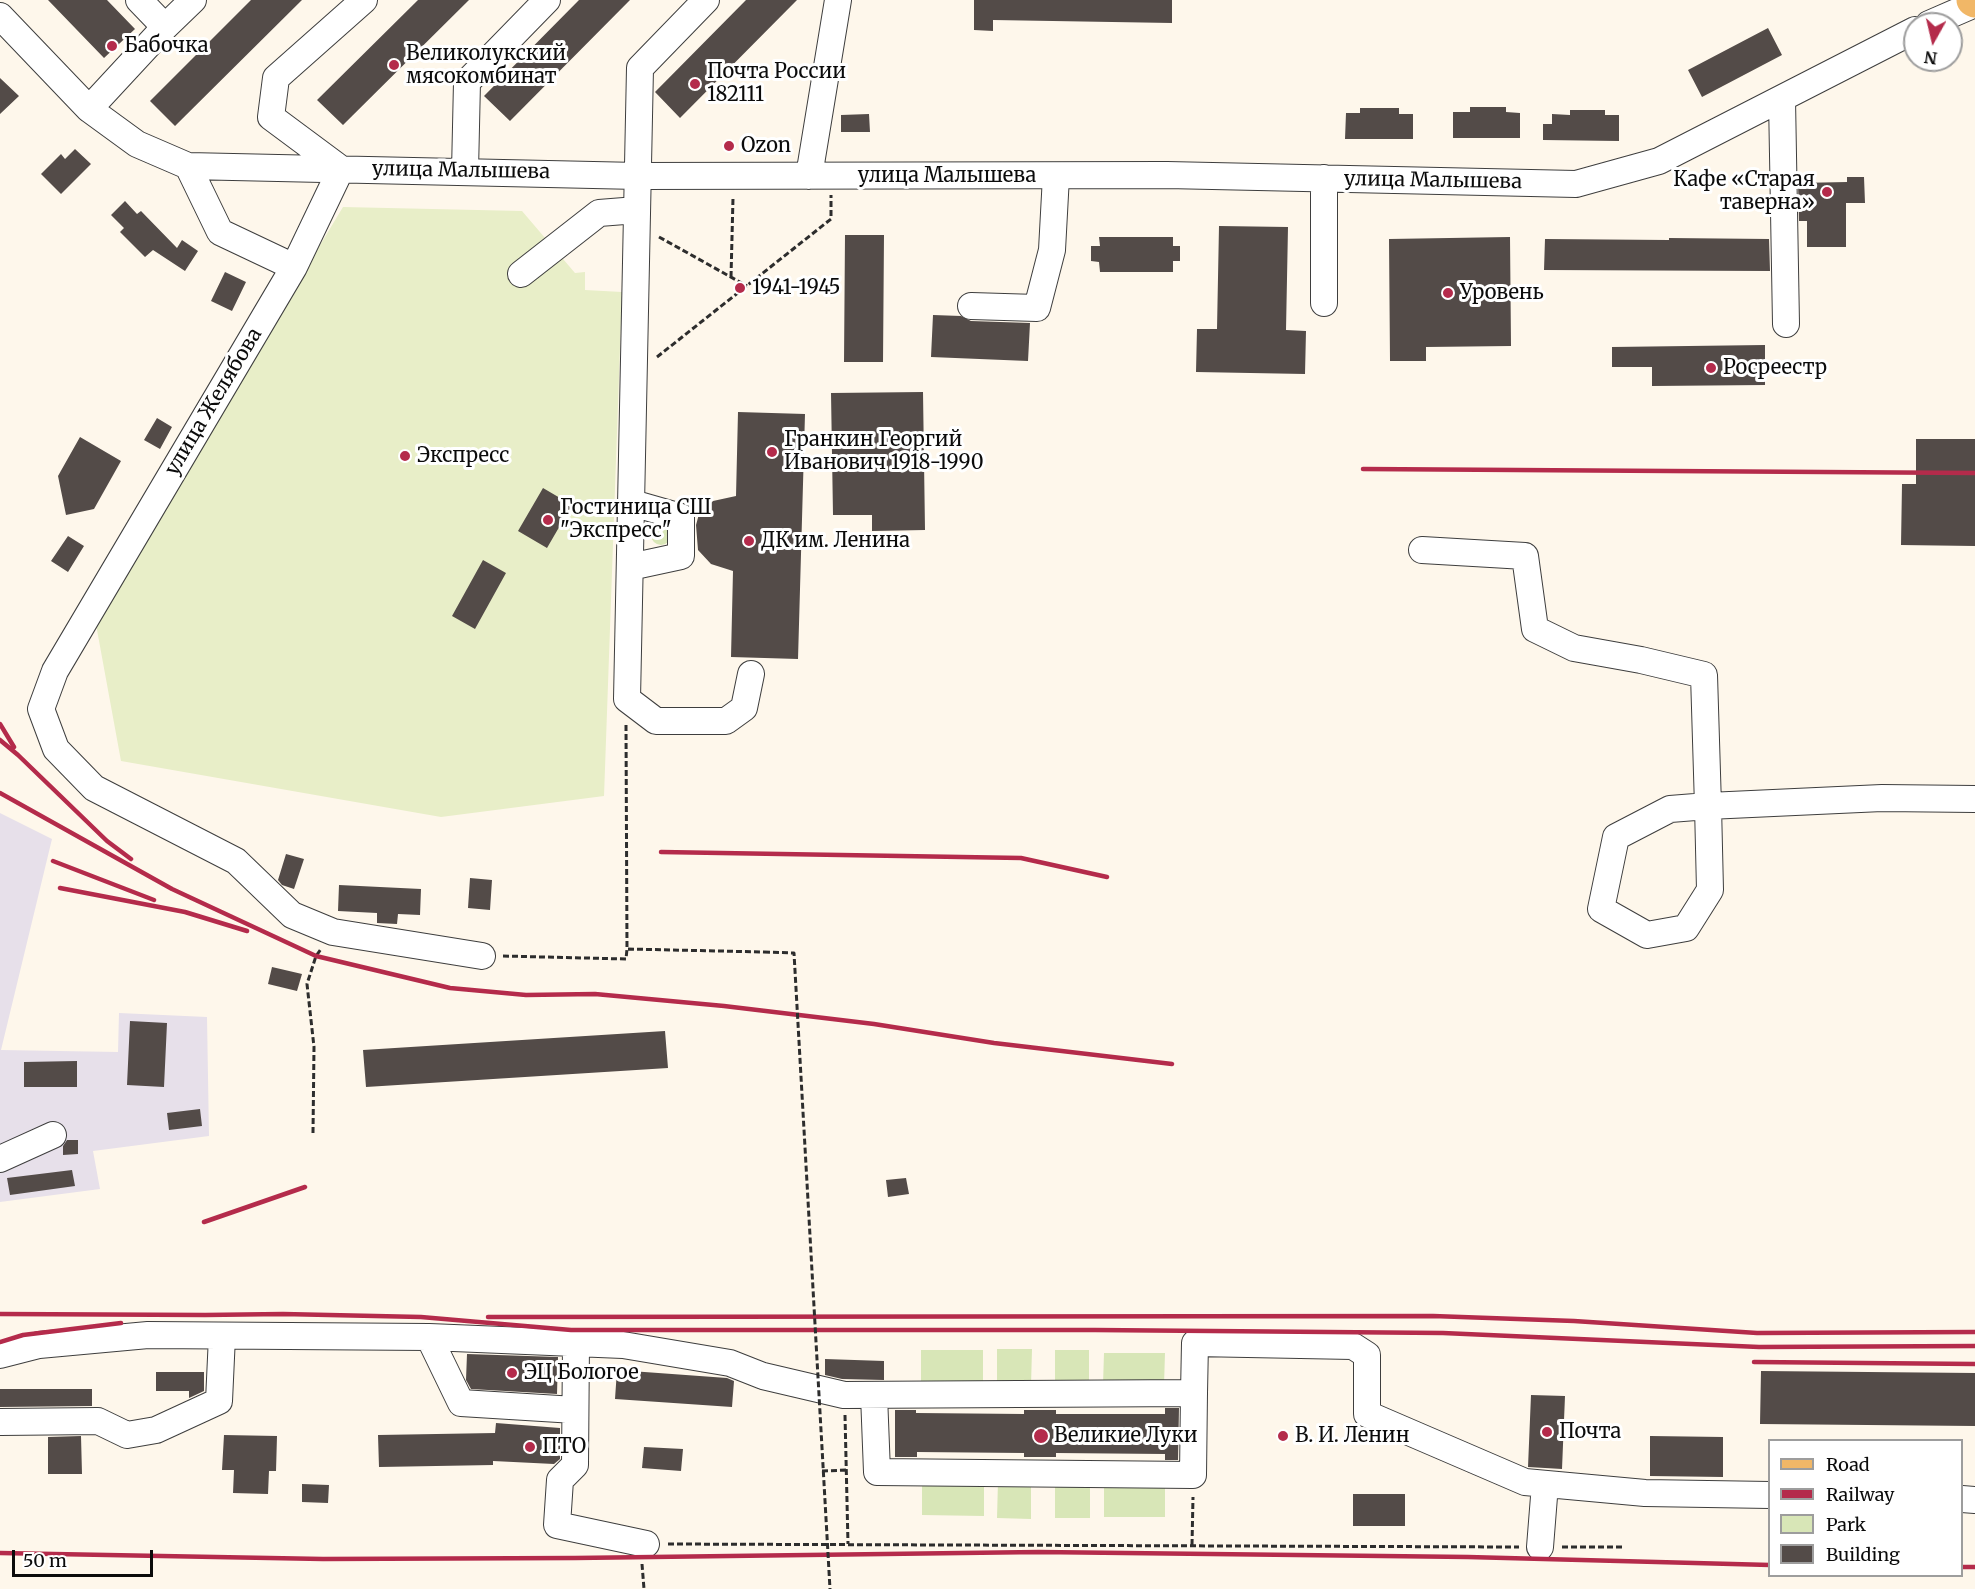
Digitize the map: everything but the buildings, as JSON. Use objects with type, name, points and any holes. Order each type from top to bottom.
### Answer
[{"type":"street","points":[[139,0],[165,27]]},
{"type":"street","points":[[89,108],[193,0]]},
{"type":"street","points":[[341,169],[271,117],[276,78],[364,0]]},
{"type":"street","points":[[465,171],[466,82],[547,0]]},
{"type":"street","points":[[706,0],[640,68],[627,699],[656,721],[726,721],[744,708],[751,674]]},
{"type":"street","points":[[820,176],[838,0]]},
{"type":"street","points":[[1954,12],[1974,2]]},
{"type":"street","name":"улица Малышева","points":[[0,16],[89,108],[137,144],[188,166],[638,176],[1324,178],[1576,184],[1659,161],[1903,36]]},
{"type":"street","points":[[1782,99],[1786,324]]},
{"type":"street","points":[[188,166],[220,232],[294,267]]},
{"type":"street","name":"улица Желябова","points":[[341,169],[294,267],[54,671],[41,709],[56,749],[94,788],[236,861],[292,915],[333,932],[482,956]]},
{"type":"street","points":[[971,306],[1037,309],[1052,250],[1056,176]]},
{"type":"street","points":[[1324,178],[1324,303]]},
{"type":"street","points":[[521,274],[599,213],[637,217]]},
{"type":"street","points":[[630,567],[681,556],[681,517],[632,503]]},
{"type":"street","points":[[1422,550],[1525,556],[1535,629],[1574,648],[1641,660],[1704,675],[1708,806],[1710,890],[1686,928],[1647,935],[1601,909],[1616,837],[1670,808],[1708,806],[1882,798],[1975,799]]},
{"type":"street","points":[[0,1159],[53,1135]]},
{"type":"street","points":[[0,1355],[39,1345],[148,1335],[429,1337],[623,1345],[730,1363],[763,1376],[844,1395],[1194,1393]]},
{"type":"street","points":[[0,1422],[98,1421],[127,1435],[156,1430],[219,1401],[222,1335]]},
{"type":"street","points":[[429,1337],[461,1403],[576,1410]]},
{"type":"street","points":[[576,1343],[575,1465],[560,1480],[557,1524],[646,1544]]},
{"type":"street","points":[[874,1395],[877,1472],[1193,1474],[1195,1343],[1353,1346],[1367,1355],[1367,1414],[1535,1483],[1645,1493],[1768,1495]]},
{"type":"street","points":[[1535,1483],[1540,1547]]},
{"type":"path","points":[[634,375],[831,219],[820,176]]},
{"type":"path","points":[[731,277],[733,197]]},
{"type":"path","points":[[637,217],[747,286]]},
{"type":"path","points":[[482,956],[626,958],[626,749]]},
{"type":"path","points":[[313,1133],[314,1047],[308,984],[316,956],[333,932]]},
{"type":"path","points":[[627,949],[794,953],[830,1589]]},
{"type":"path","points":[[844,1395],[848,1544]]},
{"type":"path","points":[[822,1471],[847,1470]]},
{"type":"path","points":[[1192,1545],[1193,1474]]},
{"type":"path","points":[[646,1544],[1623,1547]]},
{"type":"shaded area","points":[[0,813],[52,839],[1,1050],[118,1052],[119,1013],[207,1017],[209,1136],[93,1151],[100,1189],[0,1202]]},
{"type":"green space","name":"Экспресс","points":[[343,207],[522,211],[575,273],[585,272],[585,290],[622,292],[604,796],[441,817],[121,761],[95,619]]},
{"type":"green space","points":[[661,525],[668,528],[671,535],[668,542],[661,545],[654,542],[651,535],[654,528]]},
{"type":"green space","points":[[997,1349],[1032,1349],[1031,1386],[997,1386]]},
{"type":"green space","points":[[921,1350],[983,1350],[983,1384],[921,1383]]},
{"type":"green space","points":[[1055,1350],[1089,1350],[1089,1386],[1055,1386]]},
{"type":"green space","points":[[1104,1353],[1165,1353],[1164,1385],[1103,1385]]},
{"type":"green space","points":[[998,1481],[1031,1482],[1031,1519],[997,1518]]},
{"type":"green space","points":[[922,1482],[984,1482],[984,1516],[922,1515]]},
{"type":"green space","points":[[1055,1482],[1090,1482],[1090,1518],[1055,1518]]},
{"type":"green space","points":[[1104,1482],[1165,1483],[1165,1517],[1104,1517]]},
{"type":"railway","points":[[1363,469],[1975,473]]},
{"type":"railway","points":[[0,724],[14,747]]},
{"type":"railway","points":[[0,740],[107,841],[131,859]]},
{"type":"railway","points":[[0,793],[172,889],[316,956],[450,988],[526,995],[595,994],[724,1006],[874,1024],[994,1043],[1172,1064]]},
{"type":"railway","points":[[661,852],[1021,858],[1107,877]]},
{"type":"railway","points":[[53,861],[154,900]]},
{"type":"railway","points":[[60,888],[185,912],[247,931]]},
{"type":"railway","points":[[204,1222],[305,1187]]},
{"type":"railway","points":[[0,1314],[283,1314],[421,1317],[571,1330],[1095,1330],[1443,1333],[1759,1347],[1975,1346]]},
{"type":"railway","points":[[488,1317],[1433,1316],[1574,1321],[1757,1333],[1975,1332]]},
{"type":"railway","points":[[0,1342],[23,1335],[121,1323]]},
{"type":"railway","points":[[1754,1362],[1975,1364]]},
{"type":"railway","points":[[0,1553],[323,1559],[1039,1552],[1468,1557],[1768,1565]]},
{"type":"railway","points":[[1963,1567],[1975,1567]]},
{"type":"place","name":"Бабочка","points":[[112,46]]},
{"type":"place","name":"Великолукский мясокомбинат","points":[[394,65]]},
{"type":"place","name":"Почта России 182111","points":[[695,84]]},
{"type":"place","name":"Ozon","points":[[729,146]]},
{"type":"place","name":"Кафе «Старая таверна»","points":[[1827,192]]},
{"type":"place","name":"1941-1945","points":[[740,288]]},
{"type":"place","name":"Уровень","points":[[1448,293]]},
{"type":"place","name":"Росреестр","points":[[1711,368]]},
{"type":"place","name":"Гранкин Георгий Иванович 1918-1990","points":[[772,452]]},
{"type":"place","name":"Экспресс","points":[[405,456]]},
{"type":"place","name":"Гостиница СШ \"Экспресс\"","points":[[548,520]]},
{"type":"place","name":"ДК им. Ленина","points":[[749,541]]},
{"type":"place","name":"ЭЦ Бологое","points":[[512,1373]]},
{"type":"place","name":"Почта","points":[[1547,1432]]},
{"type":"place","name":"Великие Луки","points":[[1041,1436]]},
{"type":"place","name":"В. И. Ленин","points":[[1283,1436]]},
{"type":"place","name":"ПТО","points":[[530,1447]]}]
